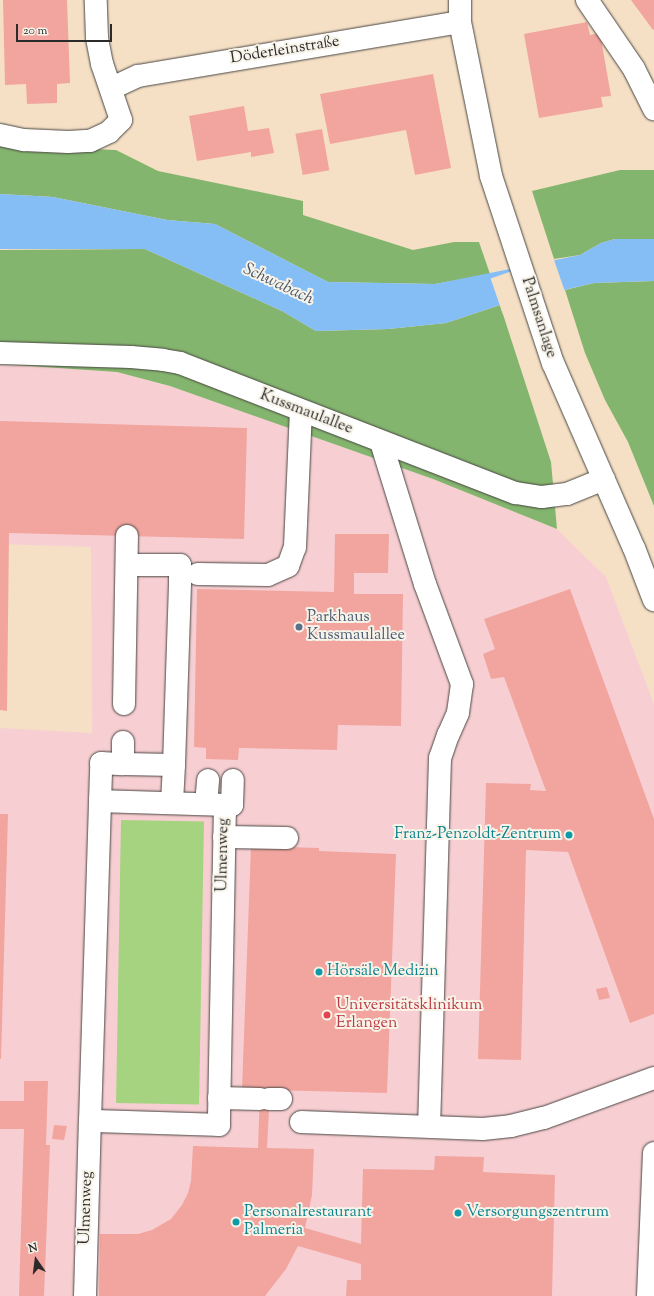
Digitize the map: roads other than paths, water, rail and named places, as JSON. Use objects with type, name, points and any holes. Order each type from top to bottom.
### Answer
[{"type":"street","points":[[0,135],[24,140],[68,142],[90,141],[109,132],[121,120],[112,88],[102,64],[97,38],[96,0]]},
{"type":"street","name":"Palmsanlage","points":[[460,0],[460,22],[491,176],[499,202],[553,363],[604,479],[654,600]]},
{"type":"street","points":[[587,0],[634,69],[654,109]]},
{"type":"street","name":"Döderleinstraße","points":[[112,88],[138,76],[460,22]]},
{"type":"street","name":"Kussmaulallee","points":[[0,353],[163,360],[180,363],[300,411],[516,493],[542,497],[567,494],[604,479]]},
{"type":"street","points":[[198,574],[268,575],[288,566],[295,547],[300,411]]},
{"type":"street","points":[[381,442],[425,584],[462,684],[458,713],[440,758],[429,1126]]},
{"type":"street","points":[[124,704],[127,536]]},
{"type":"street","points":[[127,564],[180,565],[172,803]]},
{"type":"street","points":[[122,764],[123,742]]},
{"type":"street","points":[[100,801],[101,763],[174,765]]},
{"type":"street","points":[[208,780],[216,804],[232,805],[233,780]]},
{"type":"street","name":"Ulmenweg","points":[[85,1296],[90,1121],[100,801],[216,804],[224,837],[219,1125],[90,1121]]},
{"type":"street","points":[[224,837],[287,838]]},
{"type":"street","points":[[301,1122],[483,1129],[511,1126],[544,1118],[652,1086]]},
{"type":"street","points":[[219,1098],[270,1099]]},
{"type":"street","points":[[648,1296],[654,1153]]},
{"type":"water","name":"Schwabach","points":[[0,194],[53,197],[167,220],[215,224],[328,282],[435,284],[580,255],[601,243],[615,239],[654,239],[654,281],[594,283],[500,305],[446,323],[388,329],[316,331],[282,311],[145,249],[0,249]]},
{"type":"place","name":"Parkhaus Kussmaulallee","points":[[299,627]]},
{"type":"place","name":"Franz-Penzoldt-Zentrum","points":[[569,835]]},
{"type":"place","name":"Hörsäle Medizin","points":[[319,972]]},
{"type":"place","name":"Universitätsklinikum Erlangen","points":[[327,1015]]},
{"type":"place","name":"Versorgungszentrum","points":[[458,1213]]},
{"type":"place","name":"Personalrestaurant Palmeria","points":[[236,1222]]}]
